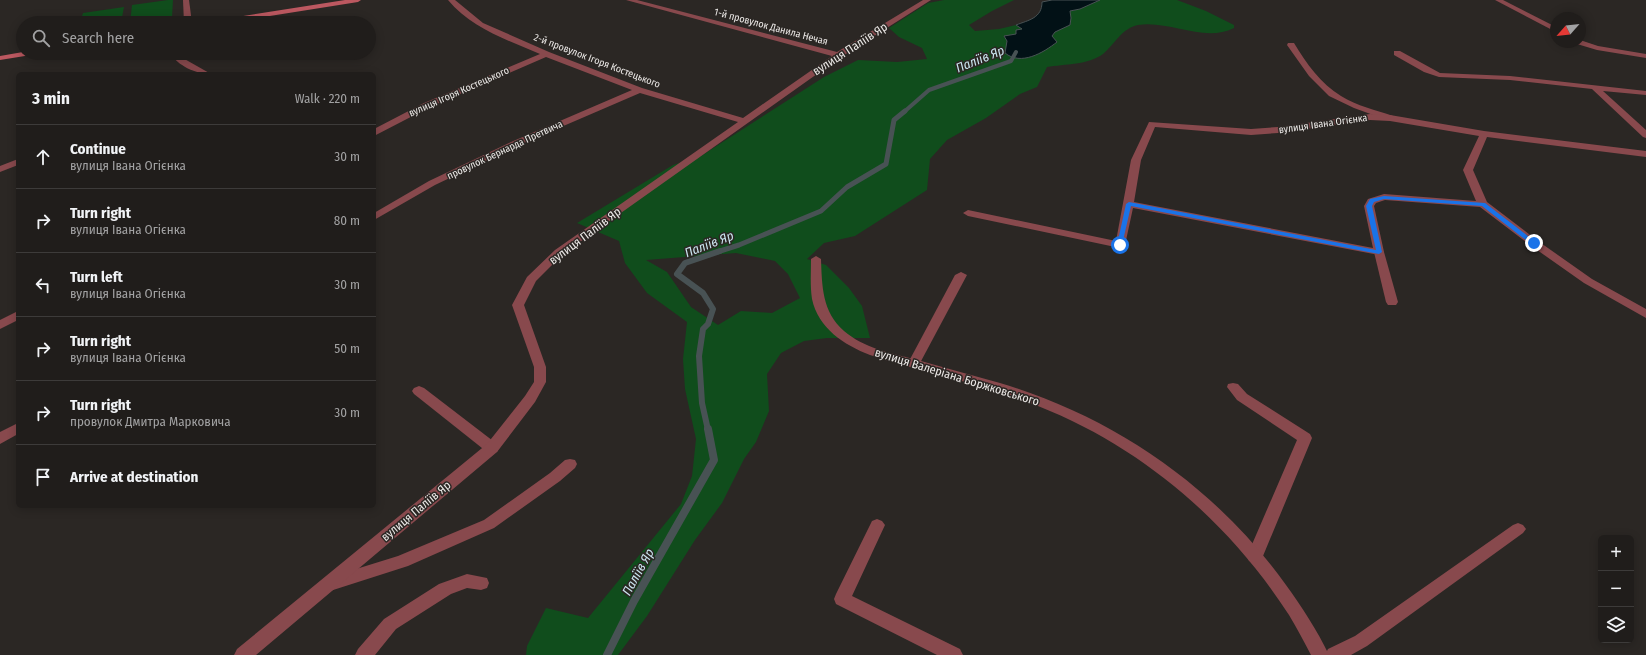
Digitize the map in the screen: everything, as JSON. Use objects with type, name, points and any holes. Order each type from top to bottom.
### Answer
[{"type":"main road","points":[[256,16],[358,0]]},
{"type":"main road","points":[[0,58],[16,55]]},
{"type":"street","points":[[186,0],[187,16]]},
{"type":"street","name":"2-й провулок Ігоря Костецького","points":[[451,0],[480,25],[546,54],[639,90],[745,120]]},
{"type":"street","name":"1-й провулок Данила Нечая","points":[[629,0],[838,55]]},
{"type":"street","name":"вулиця Паліїв Яр","points":[[244,655],[492,448],[530,399],[540,382],[540,367],[518,305],[531,279],[559,252],[838,55],[928,0]]},
{"type":"street","points":[[1498,0],[1550,27]]},
{"type":"street","points":[[1586,44],[1597,48],[1646,56]]},
{"type":"street","points":[[1292,45],[1298,58],[1329,91],[1339,98],[1390,118]]},
{"type":"street","points":[[1397,53],[1439,75],[1510,78],[1646,93]]},
{"type":"street","name":"вулиця Ігоря Костецького","points":[[376,132],[427,105],[546,54]]},
{"type":"street","points":[[180,60],[203,72]]},
{"type":"street","points":[[1594,87],[1646,135]]},
{"type":"street","name":"провулок Бернарда Претвича","points":[[376,216],[432,183],[514,144],[639,90]]},
{"type":"street","name":"вулиця Івана Огієнка","points":[[968,213],[1120,245],[1129,204],[1136,160],[1152,124],[1251,132],[1278,130],[1370,117],[1390,118],[1484,134],[1646,154]]},
{"type":"street","points":[[1484,134],[1468,170],[1483,204],[1534,243],[1588,281],[1646,314]]},
{"type":"street","points":[[0,169],[16,163]]},
{"type":"street","points":[[1392,302],[1369,206],[1372,201],[1384,197],[1483,204]]},
{"type":"street","points":[[1129,204],[1379,252]]},
{"type":"street","name":"вулиця Валеріана Боржковського","points":[[816,259],[818,304],[825,319],[840,334],[866,349],[1032,397],[1096,426],[1153,461],[1203,501],[1255,556],[1295,610],[1320,655]]},
{"type":"street","points":[[914,363],[961,275]]},
{"type":"street","points":[[0,325],[16,317]]},
{"type":"street","points":[[1233,386],[1242,397],[1305,438],[1255,556]]},
{"type":"street","points":[[419,391],[492,448]]},
{"type":"street","points":[[0,439],[16,429]]},
{"type":"street","points":[[327,585],[402,561],[489,524],[555,477],[570,464]]},
{"type":"street","points":[[877,525],[842,599],[954,655]]},
{"type":"street","points":[[1334,655],[1361,641],[1518,529]]},
{"type":"street","points":[[364,655],[390,624],[445,589],[467,581],[481,582]]},
{"type":"green space","points":[[173,0],[172,16],[131,16],[132,5]]},
{"type":"green space","points":[[944,0],[1014,0],[969,25],[975,31],[999,29],[1016,25],[1022,29],[1052,36],[1055,32],[1070,25],[1070,11],[1080,9],[1100,0],[1177,0],[1206,11],[1234,25],[1234,28],[1223,32],[1211,33],[1162,25],[1138,25],[1127,29],[1103,54],[1097,58],[1076,64],[1047,67],[1037,87],[1020,94],[986,118],[947,140],[930,159],[927,190],[855,236],[824,243],[807,259],[826,265],[849,288],[862,306],[870,338],[827,338],[804,341],[781,353],[767,374],[769,411],[756,442],[744,459],[722,503],[695,540],[647,616],[618,655],[526,655],[527,646],[546,608],[588,618],[681,504],[692,476],[696,439],[685,389],[683,359],[687,322],[647,293],[625,263],[619,241],[577,223],[673,165],[701,156],[824,77],[858,60],[897,62],[927,59],[922,48],[899,37],[889,28],[928,3]],"holes":[[[736,253],[775,261],[788,274],[800,298],[772,313],[741,311],[718,325],[691,307],[667,272],[646,260]]]},
{"type":"green space","points":[[124,7],[122,16],[82,16],[83,13]]},
{"type":"shaded area","points":[[1052,0],[1100,0],[1080,9],[1070,11],[1070,25],[1055,32],[1052,36],[1057,42],[1039,54],[1025,58],[1018,58],[1011,57],[1005,53],[1007,41],[1004,36],[1016,34],[1016,30],[1022,29],[1016,25],[1034,18],[1040,12],[1042,2]]},
{"type":"waterway","name":"Паліїв Яр","points":[[904,112],[929,90],[1011,61],[1016,52]]},
{"type":"waterway","name":"Паліїв Яр","points":[[718,252],[739,245],[821,211],[847,187],[886,164],[894,120],[905,111]]},
{"type":"waterway","name":"Паліїв Яр","points":[[708,430],[702,403],[699,356],[703,329],[708,324],[713,309],[703,293],[677,274],[685,263],[718,252]]},
{"type":"waterway","name":"Паліїв Яр","points":[[607,655],[634,601],[714,460],[708,429]]},
{"type":"route","points":[[1120,245],[1129,204],[1379,252],[1369,206],[1372,201],[1384,197],[1483,204],[1534,243]]}]
